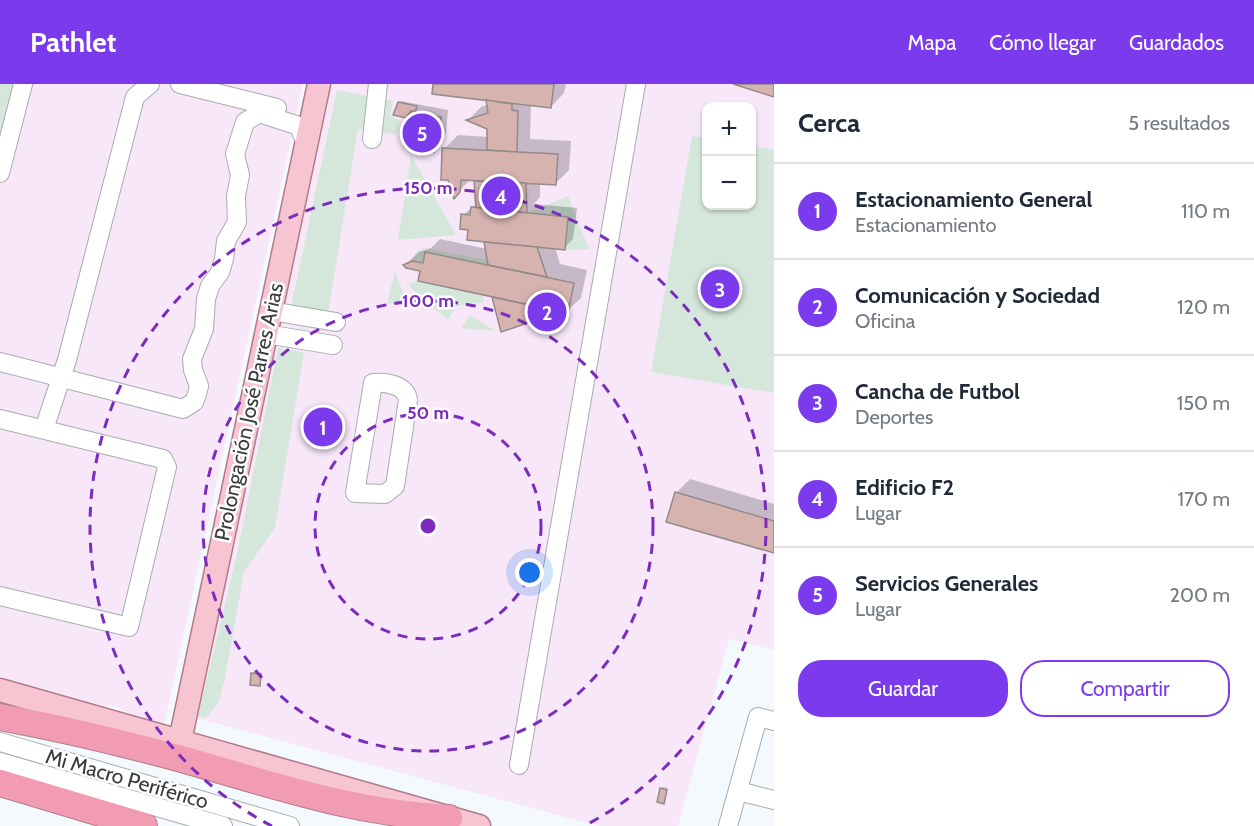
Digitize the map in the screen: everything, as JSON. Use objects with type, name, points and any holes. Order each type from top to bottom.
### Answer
[{"type":"highway","points":[[0,717],[177,758],[326,802],[389,813],[449,818]]},
{"type":"highway","points":[[0,724],[354,826]]},
{"type":"highway","points":[[0,783],[144,826]]},
{"type":"main road","name":"Prolongación José Parres Arias","points":[[180,741],[315,92]]},
{"type":"main road","points":[[0,690],[479,826]]},
{"type":"street","points":[[0,173],[23,84]]},
{"type":"street","points":[[57,376],[128,92],[127,84]]},
{"type":"street","points":[[39,428],[57,376],[135,97],[150,84]]},
{"type":"street","points":[[180,84],[300,114],[315,92]]},
{"type":"street","points":[[372,139],[378,84]]},
{"type":"street","points":[[519,765],[636,84]]},
{"type":"street","points":[[0,362],[183,409],[194,402],[199,386],[193,370],[192,358],[204,329],[206,299],[210,286],[220,272],[226,241],[237,222],[236,196],[240,175],[235,154],[245,122],[259,113],[299,126],[306,144]]},
{"type":"street","points":[[271,311],[336,322]]},
{"type":"street","points":[[266,334],[333,345]]},
{"type":"street","points":[[377,383],[402,388],[407,392],[408,400],[394,486],[385,495],[355,493],[370,387],[377,383]]},
{"type":"street","points":[[0,419],[163,459],[167,467],[129,627],[0,596]]},
{"type":"street","points":[[728,826],[758,717],[774,721]]},
{"type":"street","name":"Mi Macro Periférico","points":[[0,742],[290,826]]},
{"type":"street","name":"Mi Macro Periférico","points":[[0,762],[223,826]]},
{"type":"street","points":[[738,791],[774,800]]},
{"type":"shaded area","points":[[0,84],[303,84],[163,730],[117,707],[91,704],[0,677]]},
{"type":"shaded area","points":[[332,84],[774,84],[774,650],[729,639],[678,826],[599,826],[196,718]]},
{"type":"green space","points":[[0,84],[13,84],[0,134]]},
{"type":"green space","points":[[337,90],[393,101],[390,116],[400,120],[396,135],[358,129],[328,314],[291,307]]},
{"type":"green space","points":[[692,136],[702,137],[702,210],[756,210],[756,147],[774,150],[774,393],[651,372]]},
{"type":"green space","points":[[411,155],[456,235],[398,240]]},
{"type":"green space","points":[[568,196],[589,249],[565,250],[568,217],[527,213]]},
{"type":"green space","points":[[424,248],[487,260],[488,265],[425,252],[423,263],[412,261],[415,253]]},
{"type":"green space","points":[[395,271],[408,306],[387,303]]},
{"type":"green space","points":[[418,281],[483,295],[484,302],[457,306],[448,320],[411,288],[409,283]]},
{"type":"green space","points":[[470,315],[495,331],[461,328]]},
{"type":"green space","points":[[278,348],[304,352],[275,528],[244,572],[224,683],[218,703],[206,718],[198,716],[237,554]]},
{"type":"building","points":[[433,84],[554,84],[551,108],[432,94]]},
{"type":"building","points":[[733,84],[774,84],[774,97]]},
{"type":"building","points":[[486,100],[512,104],[512,110],[518,111],[517,152],[487,150],[487,129],[466,120],[488,113]]},
{"type":"building","points":[[398,102],[417,106],[415,112],[411,111],[406,118],[393,115]]},
{"type":"building","points":[[411,111],[441,117],[440,142],[436,141],[434,152],[404,146],[406,137],[402,137],[406,118]]},
{"type":"building","points":[[442,148],[558,154],[556,185],[461,180],[460,192],[454,199],[448,180],[441,180]]},
{"type":"building","points":[[474,181],[526,183],[527,213],[476,208]]},
{"type":"building","points":[[471,207],[568,217],[565,250],[467,240],[468,230],[460,229],[461,214],[470,215]]},
{"type":"building","points":[[484,242],[537,247],[547,277],[488,265]]},
{"type":"building","points":[[425,252],[574,283],[568,313],[418,281],[420,271],[406,268],[403,265],[412,261],[423,263]]},
{"type":"building","points":[[492,297],[552,310],[551,315],[501,332]]},
{"type":"building","points":[[675,492],[774,521],[774,553],[666,522]]},
{"type":"building","points":[[251,673],[261,674],[260,686],[250,685]]},
{"type":"building","points":[[660,788],[667,790],[664,804],[657,802]]},
{"type":"place","name":"Servicios Generales","points":[[422,133]]},
{"type":"place","name":"Edificio F2","points":[[501,196]]},
{"type":"place","name":"Cancha de Futbol","points":[[720,289]]},
{"type":"place","name":"Comunicación y Sociedad","points":[[547,312]]},
{"type":"place","name":"Estacionamiento General","points":[[323,427]]}]
